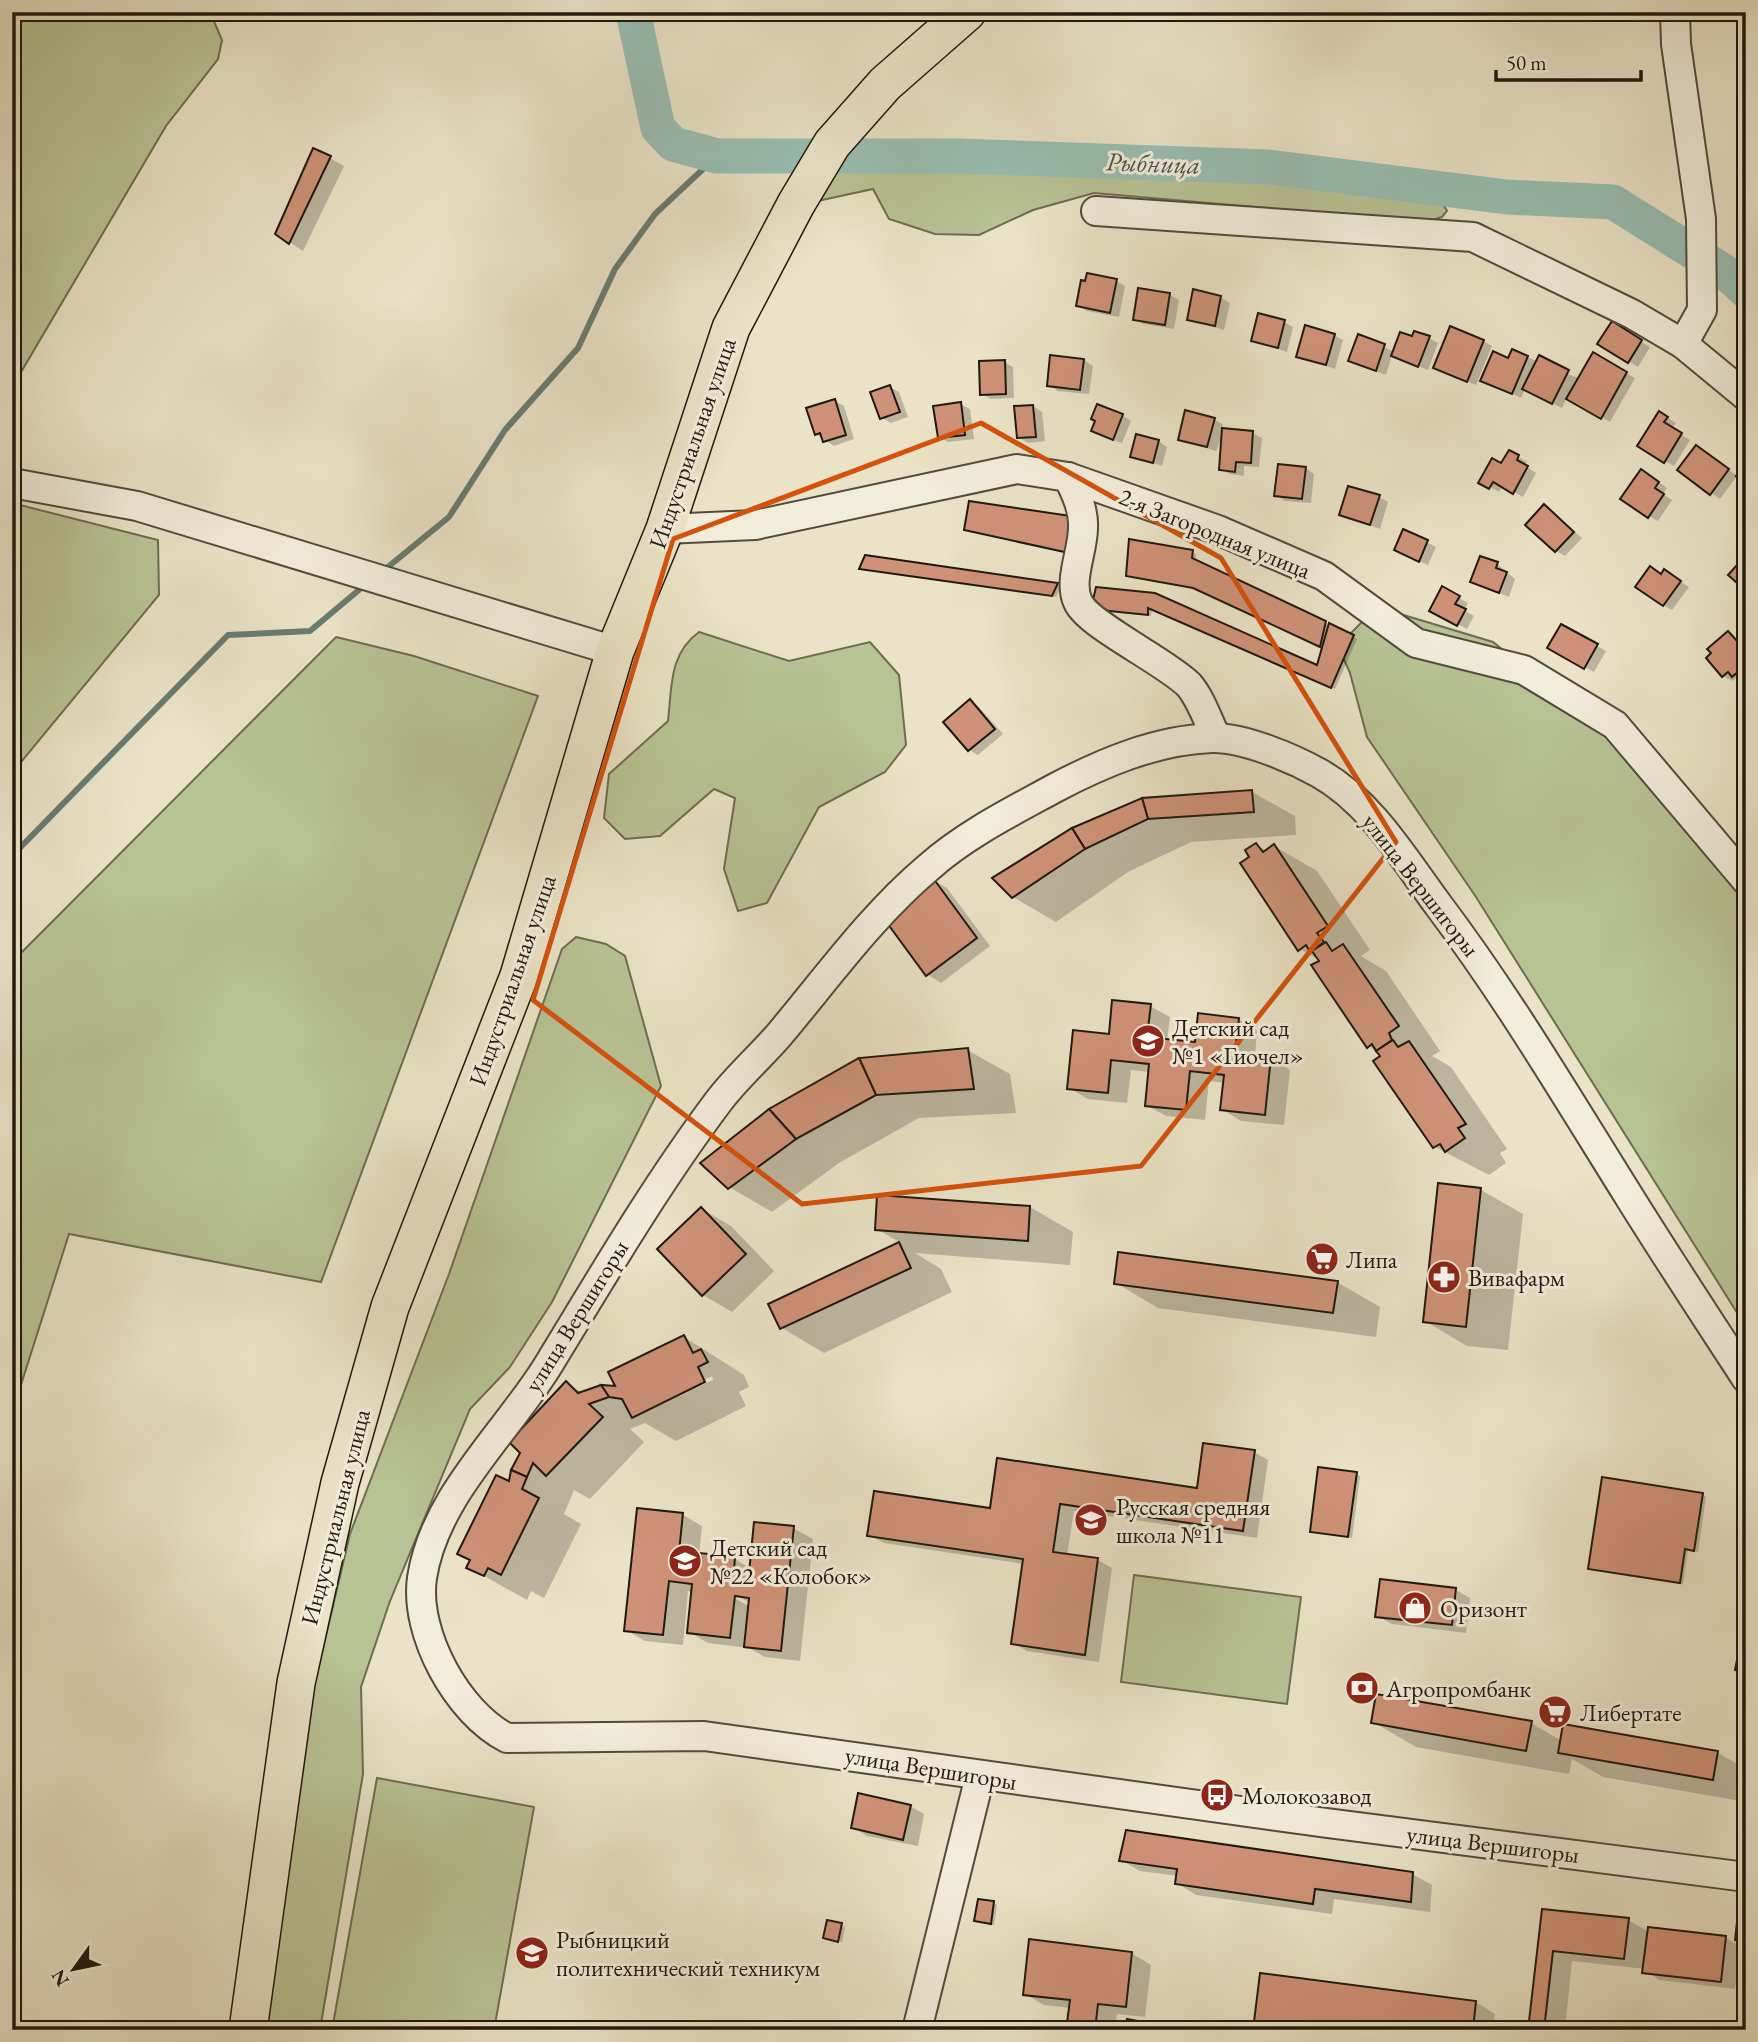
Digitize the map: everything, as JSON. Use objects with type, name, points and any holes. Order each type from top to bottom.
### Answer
[{"type":"main road","name":"Индустриальная улица","points":[[248,2030],[296,1683],[340,1483],[390,1307],[519,976],[615,651],[665,529],[722,352],[753,286],[832,144],[886,84],[967,12]]},
{"type":"street","points":[[1675,12],[1676,44],[1701,219],[1702,310],[1683,344]]},
{"type":"street","points":[[1096,211],[1474,237],[1632,314],[1683,344],[1746,396]]},
{"type":"street","name":"2-я Загородная улица","points":[[665,529],[725,527],[778,521],[1017,469],[1068,477],[1218,530],[1324,576],[1416,643],[1524,670],[1615,725],[1746,880]]},
{"type":"street","points":[[1068,477],[1080,502],[1084,527],[1074,591],[1078,602],[1090,618],[1126,639],[1190,686],[1216,737]]},
{"type":"street","points":[[12,483],[137,506],[615,651]]},
{"type":"street","name":"улица Вершигоры","points":[[1746,1378],[1494,980],[1376,821],[1324,776],[1279,754],[1216,737],[1138,751],[1086,772],[1006,814],[931,864],[875,919],[777,1037],[723,1096],[654,1190],[542,1374],[466,1476],[443,1519],[423,1571],[420,1600],[426,1634],[462,1698],[485,1727],[507,1738],[704,1736],[980,1776],[1746,1877]]},
{"type":"street","points":[[917,2030],[980,1776]]},
{"type":"highlighted area","points":[[981,423],[1221,558],[1396,842],[1141,1166],[802,1204],[533,1000],[673,539]]},
{"type":"green space","points":[[12,12],[210,12],[222,40],[218,59],[166,126],[17,379],[12,397]]},
{"type":"green space","points":[[856,162],[1281,176],[1443,204],[1447,211],[1442,217],[1426,222],[1094,193],[1033,210],[979,235],[935,234],[889,219],[873,189],[813,202],[839,164]]},
{"type":"green space","points":[[12,503],[158,540],[159,595],[12,773]]},
{"type":"green space","points":[[1377,607],[1493,642],[1610,737],[1746,897],[1746,1327],[1476,897],[1367,737],[1350,673],[1338,646]]},
{"type":"green space","points":[[699,632],[789,661],[870,642],[899,675],[906,745],[885,772],[819,807],[767,903],[738,911],[724,869],[735,798],[714,789],[660,836],[625,839],[604,818],[609,774],[668,721],[677,661],[682,650]]},
{"type":"green space","points":[[336,637],[414,656],[538,696],[321,1282],[69,1234],[12,1413],[12,962]]},
{"type":"green space","points":[[576,937],[606,944],[625,956],[661,1086],[552,1302],[510,1367],[470,1409],[390,1601],[361,1687],[363,1774],[320,2030],[257,2030],[302,1737],[350,1534],[449,1274],[562,949]]},
{"type":"green space","points":[[1134,1575],[1301,1597],[1287,1704],[1121,1682]]},
{"type":"green space","points":[[377,1778],[534,1807],[494,2030],[332,2030]]},
{"type":"building","points":[[313,148],[331,156],[289,244],[275,234]]},
{"type":"building","points":[[1087,273],[1117,279],[1110,313],[1076,306],[1081,280],[1085,281]]},
{"type":"building","points":[[1138,288],[1170,293],[1165,325],[1133,320]]},
{"type":"building","points":[[1193,289],[1221,296],[1215,326],[1187,320]]},
{"type":"building","points":[[1258,313],[1285,320],[1278,348],[1251,341]]},
{"type":"building","points":[[1612,321],[1642,340],[1628,363],[1597,344]]},
{"type":"building","points":[[1305,325],[1335,334],[1326,365],[1296,357]]},
{"type":"building","points":[[1450,326],[1484,340],[1467,382],[1433,368]]},
{"type":"building","points":[[1414,331],[1430,336],[1418,367],[1391,356],[1400,332],[1412,336]]},
{"type":"building","points":[[1358,334],[1385,344],[1376,371],[1348,361]]},
{"type":"building","points":[[1512,349],[1528,356],[1512,394],[1480,381],[1493,351],[1508,358]]},
{"type":"building","points":[[1593,352],[1627,372],[1601,419],[1566,399]]},
{"type":"building","points":[[1050,355],[1084,359],[1080,390],[1047,386]]},
{"type":"building","points":[[1539,355],[1569,370],[1552,404],[1522,389]]},
{"type":"building","points":[[1005,360],[1006,394],[980,395],[979,361]]},
{"type":"building","points":[[890,385],[900,412],[880,419],[870,392]]},
{"type":"building","points":[[835,399],[846,435],[823,442],[820,433],[815,435],[806,408]]},
{"type":"building","points":[[961,402],[965,435],[938,438],[933,406]]},
{"type":"building","points":[[1097,404],[1123,414],[1113,440],[1091,431],[1095,421],[1091,419]]},
{"type":"building","points":[[1033,405],[1036,437],[1017,438],[1014,406]]},
{"type":"building","points":[[1185,410],[1215,418],[1207,447],[1178,440]]},
{"type":"building","points":[[1659,411],[1668,417],[1664,422],[1682,433],[1664,463],[1637,446]]},
{"type":"building","points":[[1222,428],[1253,431],[1251,463],[1236,462],[1235,472],[1219,470]]},
{"type":"building","points":[[1136,434],[1159,440],[1153,463],[1130,457]]},
{"type":"building","points":[[1696,445],[1729,469],[1710,495],[1677,470]]},
{"type":"building","points":[[1509,450],[1519,455],[1517,460],[1528,466],[1513,494],[1493,482],[1489,489],[1478,483],[1492,458],[1501,463]]},
{"type":"building","points":[[1746,463],[1746,484],[1736,476]]},
{"type":"building","points":[[1278,464],[1306,467],[1302,499],[1274,496]]},
{"type":"building","points":[[1641,469],[1659,482],[1655,488],[1664,494],[1648,518],[1620,499]]},
{"type":"building","points":[[1348,486],[1380,495],[1370,525],[1339,515]]},
{"type":"building","points":[[969,501],[1071,516],[1069,553],[964,530]]},
{"type":"building","points":[[1544,504],[1574,532],[1555,552],[1525,525]]},
{"type":"building","points":[[1403,529],[1428,540],[1419,562],[1394,550]]},
{"type":"building","points":[[1129,539],[1193,550],[1192,558],[1326,621],[1320,647],[1193,588],[1126,576]]},
{"type":"building","points":[[865,555],[1058,583],[1052,596],[859,569]]},
{"type":"building","points":[[1746,555],[1746,591],[1728,575]]},
{"type":"building","points":[[1480,556],[1498,562],[1496,568],[1507,572],[1499,593],[1470,582]]},
{"type":"building","points":[[1650,566],[1661,574],[1664,569],[1681,581],[1663,606],[1635,587]]},
{"type":"building","points":[[1442,586],[1460,596],[1455,604],[1466,609],[1457,626],[1429,611]]},
{"type":"building","points":[[1096,587],[1155,593],[1317,665],[1329,623],[1354,635],[1331,688],[1148,608],[1148,615],[1091,609]]},
{"type":"building","points":[[1561,624],[1598,644],[1584,669],[1547,648]]},
{"type":"building","points":[[1728,631],[1746,651],[1746,665],[1732,677],[1728,672],[1722,677],[1706,658],[1711,653],[1707,649]]},
{"type":"building","points":[[970,699],[995,729],[968,751],[943,722]]},
{"type":"building","points":[[1252,790],[1254,812],[1148,819],[1142,798]]},
{"type":"building","points":[[1142,798],[1148,819],[1085,849],[1072,828]]},
{"type":"building","points":[[1072,828],[1085,849],[1012,898],[992,878]]},
{"type":"building","points":[[1256,843],[1263,852],[1274,844],[1328,926],[1317,933],[1324,942],[1310,952],[1306,945],[1298,951],[1240,863],[1249,857],[1245,850]]},
{"type":"building","points":[[933,878],[977,938],[926,976],[882,916]]},
{"type":"building","points":[[1326,942],[1332,951],[1343,944],[1399,1026],[1389,1033],[1392,1040],[1376,1051],[1372,1044],[1367,1048],[1311,965],[1319,961],[1312,951]]},
{"type":"building","points":[[1112,1000],[1151,1004],[1147,1037],[1195,1042],[1198,1013],[1239,1018],[1235,1053],[1271,1057],[1265,1115],[1220,1110],[1224,1075],[1190,1071],[1186,1110],[1145,1106],[1149,1064],[1111,1060],[1108,1093],[1067,1089],[1073,1030],[1109,1034]]},
{"type":"building","points":[[1393,1040],[1398,1047],[1409,1041],[1466,1124],[1458,1128],[1465,1138],[1445,1152],[1440,1144],[1433,1148],[1373,1061],[1380,1056],[1376,1051]]},
{"type":"building","points":[[968,1048],[974,1089],[876,1095],[859,1058]]},
{"type":"building","points":[[859,1058],[876,1095],[796,1139],[769,1109]]},
{"type":"building","points":[[769,1109],[796,1139],[728,1189],[700,1163]]},
{"type":"building","points":[[1438,1183],[1481,1188],[1466,1327],[1423,1322]]},
{"type":"building","points":[[877,1195],[1030,1206],[1028,1241],[875,1230]]},
{"type":"building","points":[[701,1207],[746,1254],[702,1296],[657,1249]]},
{"type":"building","points":[[899,1242],[911,1268],[780,1329],[768,1304]]},
{"type":"building","points":[[1118,1252],[1338,1281],[1333,1313],[1114,1284]]},
{"type":"building","points":[[684,1335],[693,1353],[701,1349],[708,1362],[698,1367],[705,1382],[632,1418],[622,1399],[609,1397],[601,1385],[615,1386],[608,1372]]},
{"type":"building","points":[[566,1381],[578,1393],[601,1385],[609,1397],[589,1404],[603,1417],[546,1476],[533,1463],[527,1477],[511,1470],[520,1453],[509,1442]]},
{"type":"building","points":[[1203,1443],[1255,1450],[1243,1531],[1060,1504],[1053,1552],[1098,1558],[1085,1655],[1011,1644],[1023,1559],[867,1536],[874,1491],[990,1508],[997,1458],[1197,1488]]},
{"type":"building","points":[[1318,1467],[1357,1472],[1348,1537],[1310,1532]]},
{"type":"building","points":[[511,1470],[527,1477],[522,1489],[539,1498],[501,1575],[488,1568],[484,1576],[466,1568],[470,1560],[457,1554],[496,1475],[509,1481]]},
{"type":"building","points":[[1602,1477],[1703,1493],[1694,1551],[1685,1549],[1680,1583],[1588,1569]]},
{"type":"building","points":[[637,1508],[683,1513],[677,1572],[689,1573],[691,1552],[735,1557],[734,1571],[749,1573],[754,1522],[794,1526],[781,1651],[744,1647],[749,1598],[735,1596],[730,1638],[687,1633],[692,1584],[669,1581],[663,1635],[624,1631]]},
{"type":"building","name":"Оризонт","points":[[1380,1579],[1456,1588],[1452,1625],[1375,1617]]},
{"type":"building","points":[[1746,1616],[1746,1672],[1735,1670]]},
{"type":"building","points":[[1376,1694],[1532,1721],[1526,1751],[1371,1723]]},
{"type":"building","points":[[1563,1724],[1718,1751],[1713,1780],[1558,1753]]},
{"type":"building","points":[[858,1793],[911,1805],[903,1840],[851,1828]]},
{"type":"building","points":[[1126,1830],[1413,1872],[1411,1902],[1315,1889],[1313,1904],[1175,1884],[1177,1869],[1119,1861]]},
{"type":"building","points":[[978,1899],[994,1901],[991,1924],[974,1921]]},
{"type":"building","points":[[1542,1909],[1629,1918],[1624,1959],[1553,1951],[1544,2030],[1528,2030]]},
{"type":"building","points":[[827,1920],[842,1923],[838,1942],[823,1938]]},
{"type":"building","points":[[1737,1922],[1746,1923],[1746,1942],[1735,1940]]},
{"type":"building","points":[[1648,1927],[1726,1936],[1721,1982],[1642,1973]]},
{"type":"building","points":[[1029,1939],[1132,1952],[1126,2007],[1098,2004],[1095,2030],[1066,2030],[1070,2000],[1023,1995]]},
{"type":"building","points":[[1260,1973],[1476,2001],[1473,2030],[1253,2030]]},
{"type":"building","points":[[1127,2019],[1172,2027],[1172,2030],[1126,2030]]},
{"type":"building","points":[[957,2022],[979,2025],[978,2030],[956,2030]]},
{"type":"waterway","name":"Рыбница","points":[[633,12],[658,128],[673,144],[717,156],[960,156],[1269,167],[1507,197],[1613,202],[1725,272],[1746,291]]},
{"type":"waterway","points":[[383,571],[449,517],[505,430],[578,348],[615,269],[655,214],[717,156]]},
{"type":"waterway","points":[[12,856],[228,635],[310,631],[366,584]]},
{"type":"place","name":"Детский сад №1 «Гиочел»","points":[[1148,1041]]},
{"type":"place","name":"Липа","points":[[1322,1259]]},
{"type":"place","name":"Вивафарм","points":[[1444,1277]]},
{"type":"place","name":"Русская средняя школа №11","points":[[1091,1520]]},
{"type":"place","name":"Детский сад №22 «Колобок»","points":[[685,1561]]},
{"type":"place","name":"Оризонт","points":[[1415,1608]]},
{"type":"place","name":"Агропромбанк","points":[[1362,1688]]},
{"type":"place","name":"Либертате","points":[[1555,1712]]},
{"type":"place","name":"Молокозавод","points":[[1217,1795]]},
{"type":"place","name":"Рыбницкий политехнический техникум","points":[[532,1953]]}]
